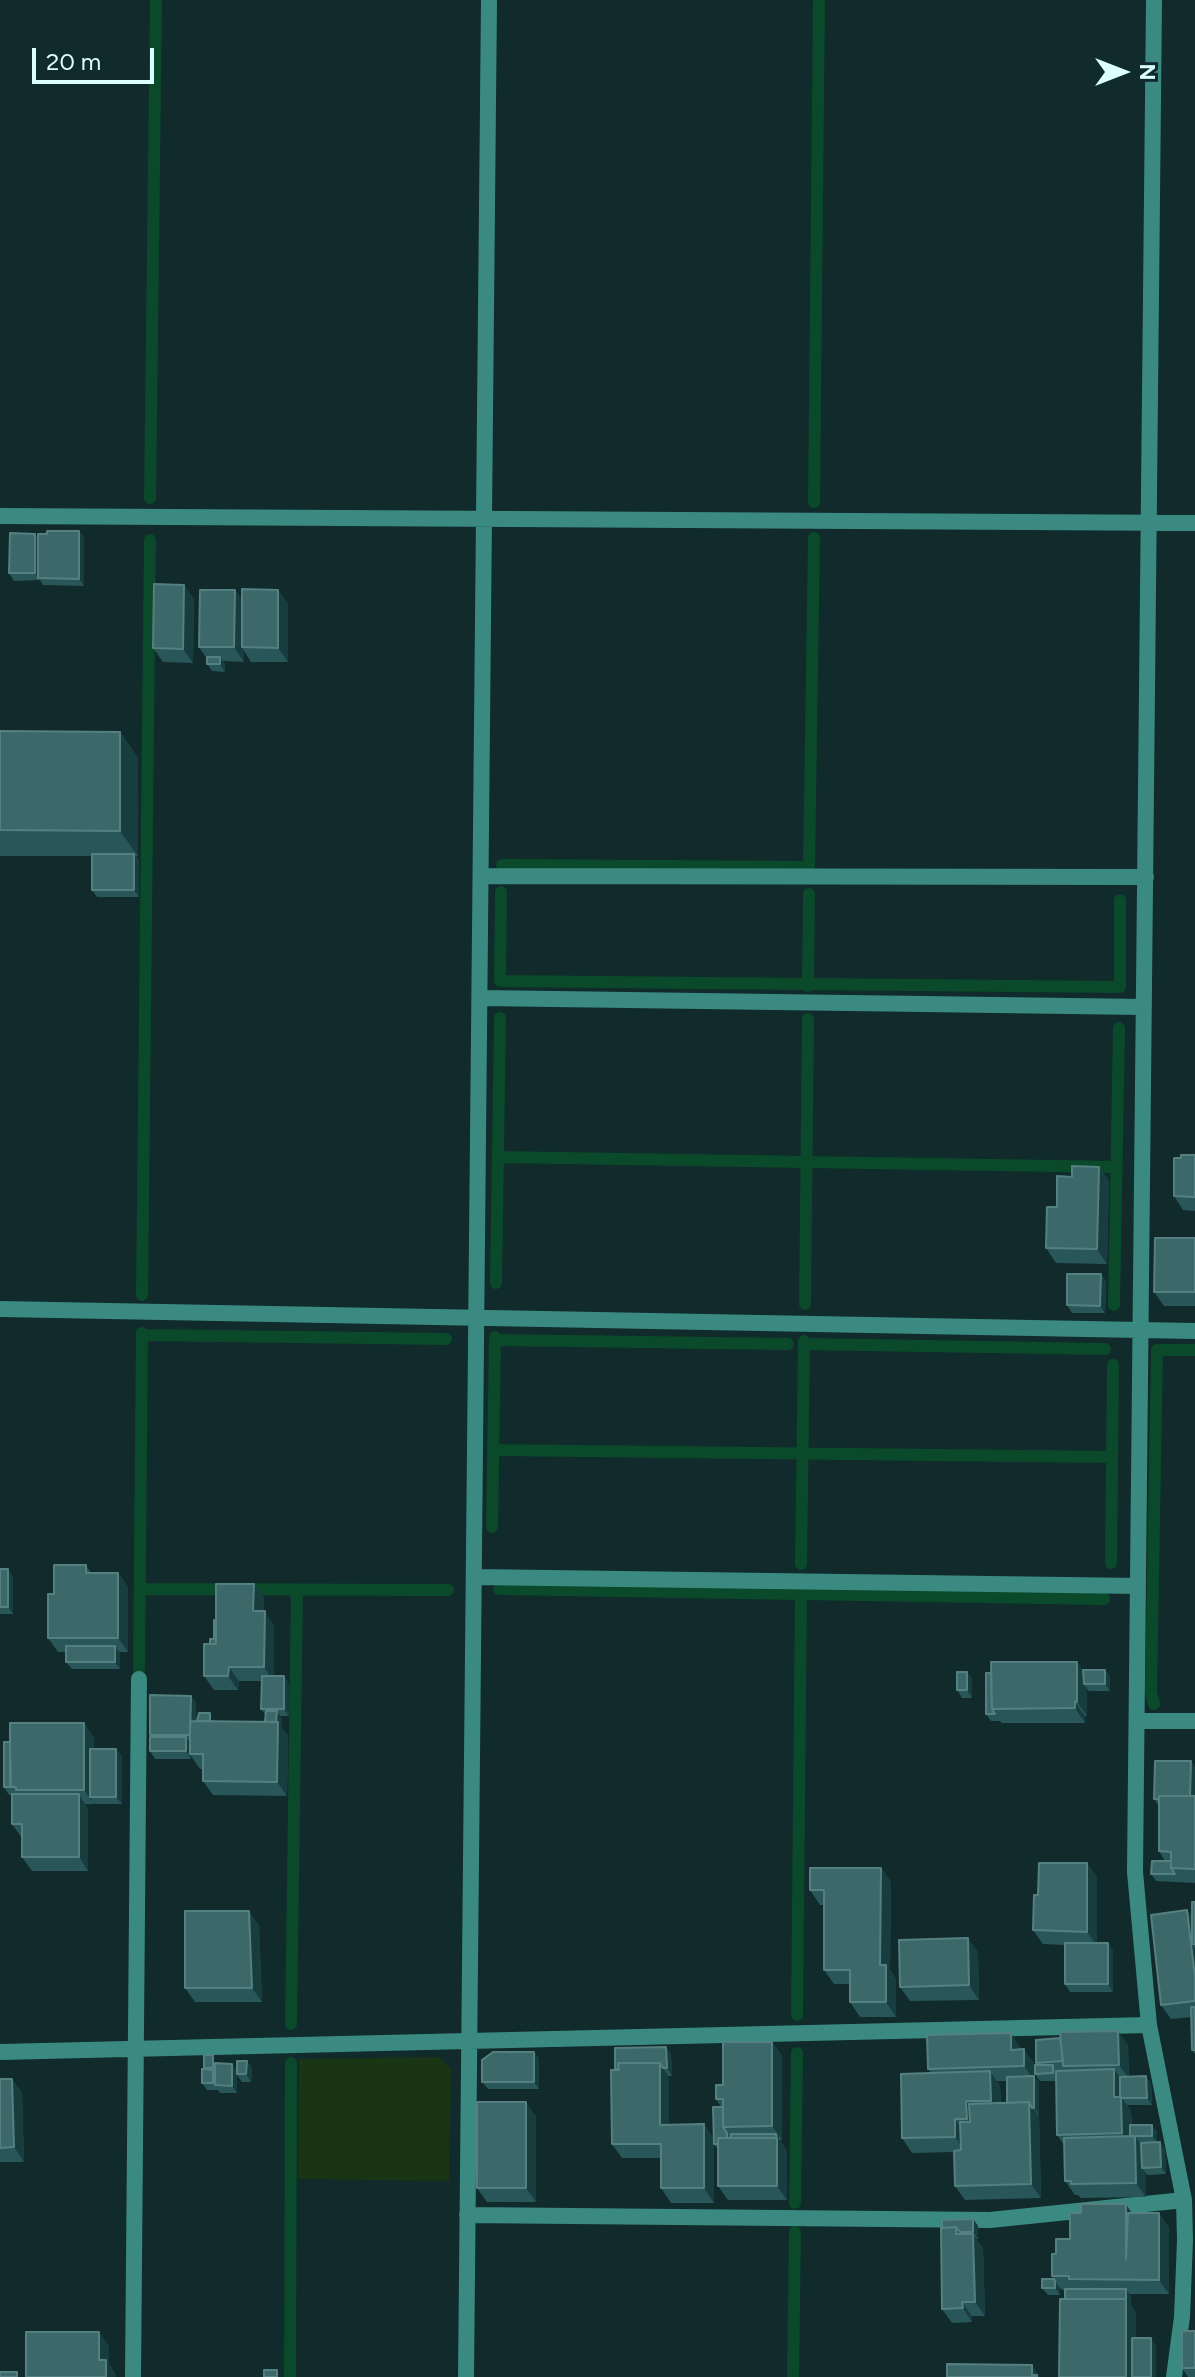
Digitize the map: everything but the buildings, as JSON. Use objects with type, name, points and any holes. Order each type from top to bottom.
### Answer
[{"type":"street","points":[[466,2377],[489,0]]},
{"type":"street","points":[[1154,0],[1135,1872],[1149,2025],[1190,2240],[1174,2377]]},
{"type":"street","points":[[0,516],[1195,523]]},
{"type":"street","points":[[481,876],[1146,877]]},
{"type":"street","points":[[480,998],[1144,1007]]},
{"type":"street","points":[[0,1309],[1195,1331]]},
{"type":"street","points":[[475,1577],[1138,1586]]},
{"type":"street","points":[[133,2377],[139,1679]]},
{"type":"street","points":[[1137,1721],[1195,1721]]},
{"type":"street","points":[[0,2052],[1149,2025]]},
{"type":"street","points":[[467,2215],[990,2220],[1184,2200]]},
{"type":"green space","points":[[439,2057],[451,2068],[449,2181],[298,2179],[299,2059]]},
{"type":"waterway","points":[[150,498],[156,0]]},
{"type":"waterway","points":[[814,502],[819,0]]},
{"type":"waterway","points":[[502,865],[809,867],[814,538]]},
{"type":"waterway","points":[[142,1295],[150,540]]},
{"type":"waterway","points":[[501,892],[500,981],[1120,987],[1120,900]]},
{"type":"waterway","points":[[808,986],[809,894]]},
{"type":"waterway","points":[[496,1283],[500,1018]]},
{"type":"waterway","points":[[805,1304],[808,1019]]},
{"type":"waterway","points":[[1114,1305],[1119,1028]]},
{"type":"waterway","points":[[498,1157],[1117,1167]]},
{"type":"waterway","points":[[139,1669],[142,1333]]},
{"type":"waterway","points":[[142,1335],[446,1339]]},
{"type":"waterway","points":[[492,1527],[495,1337]]},
{"type":"waterway","points":[[495,1340],[788,1344]]},
{"type":"waterway","points":[[801,1564],[804,1341]]},
{"type":"waterway","points":[[804,1344],[1105,1349]]},
{"type":"waterway","points":[[1154,1704],[1151,1692],[1157,1350],[1195,1350]]},
{"type":"waterway","points":[[1111,1563],[1113,1365]]},
{"type":"waterway","points":[[494,1450],[1112,1457]]},
{"type":"waterway","points":[[140,1589],[448,1590]]},
{"type":"waterway","points":[[499,1589],[1104,1599]]},
{"type":"waterway","points":[[291,2024],[297,1590]]},
{"type":"waterway","points":[[797,2015],[801,1592]]},
{"type":"waterway","points":[[795,2203],[797,2053]]},
{"type":"waterway","points":[[290,2377],[291,2063]]},
{"type":"waterway","points":[[793,2377],[795,2232]]}]
